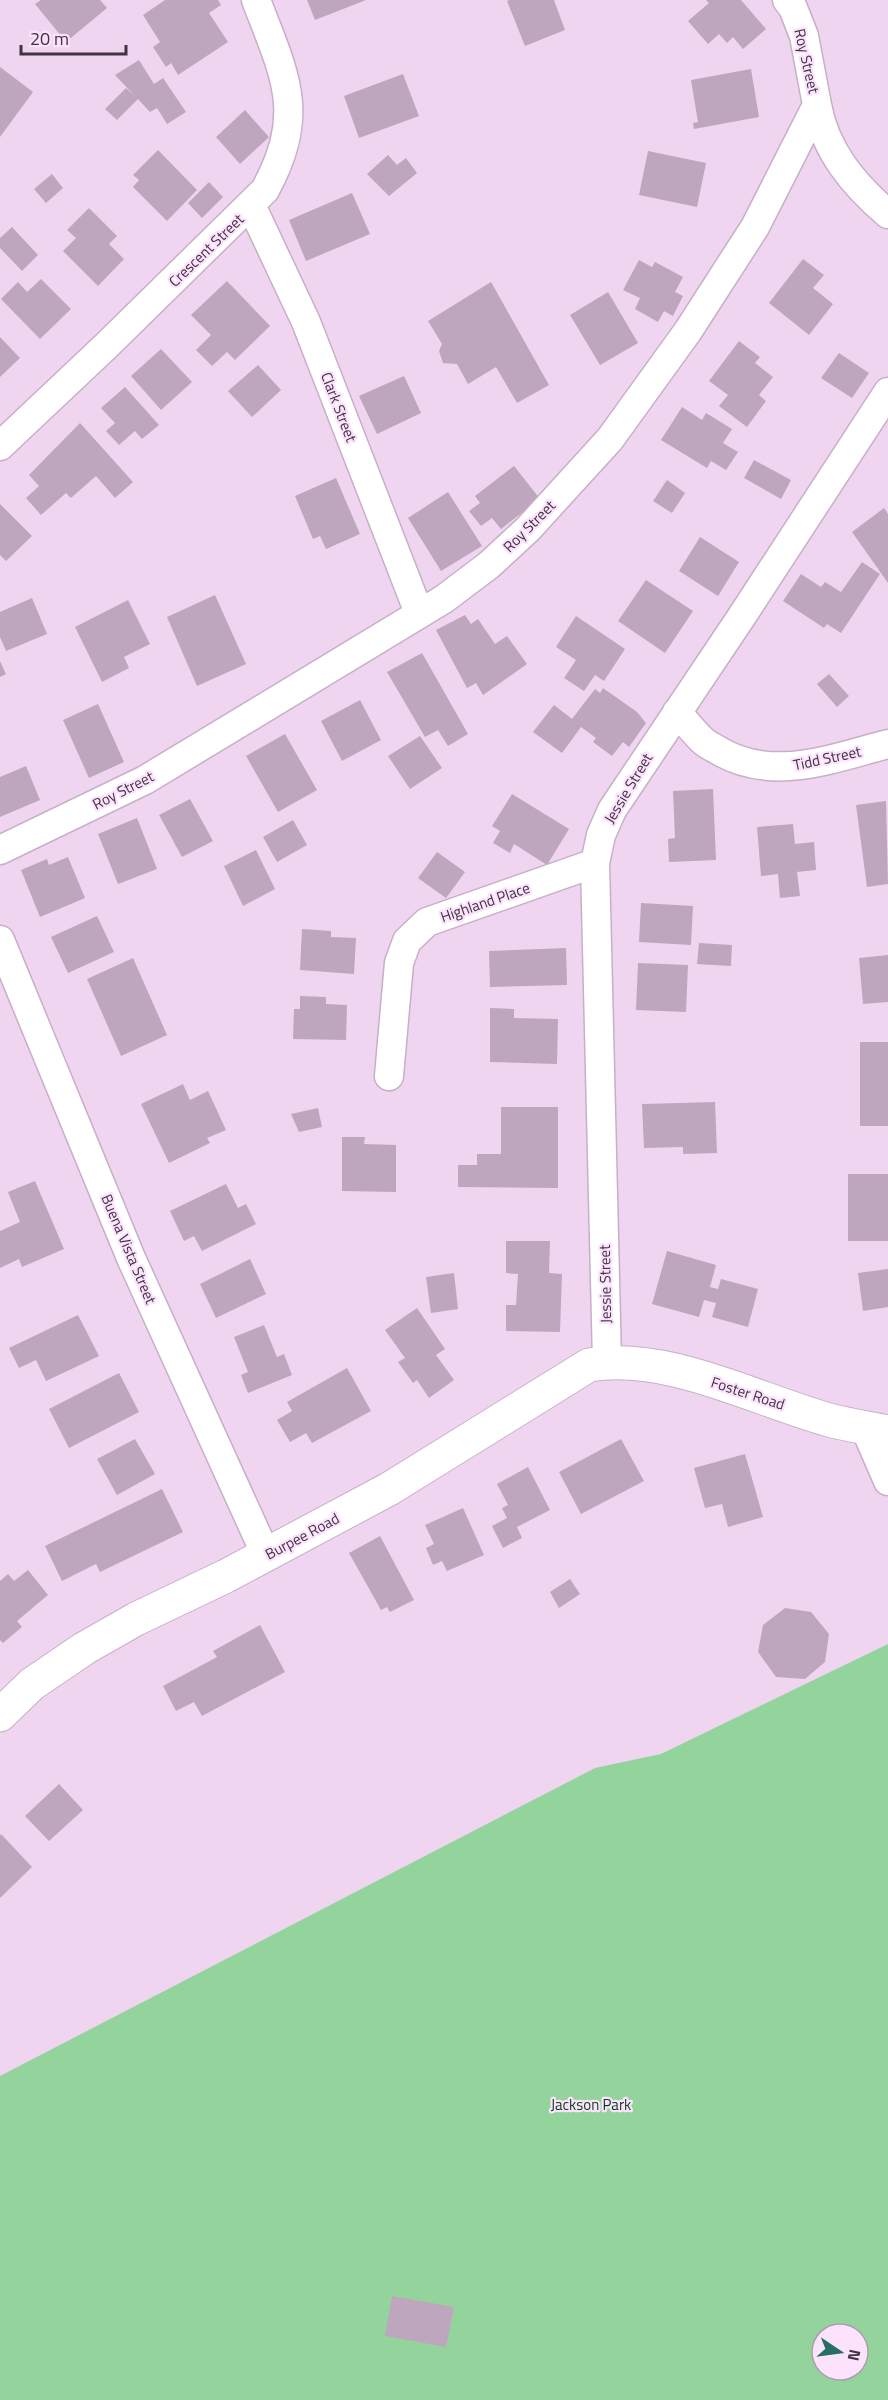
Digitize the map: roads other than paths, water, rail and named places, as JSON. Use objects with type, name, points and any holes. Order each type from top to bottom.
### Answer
[{"type":"street","name":"Crescent Street","points":[[0,446],[265,190],[279,164],[285,146],[289,118],[288,90],[256,0]]},
{"type":"street","name":"Roy Street","points":[[0,850],[145,780],[420,613],[489,566],[567,488],[610,439],[688,331],[754,227],[817,105],[804,36],[793,8],[787,0]]},
{"type":"street","points":[[817,105],[819,119],[836,158],[864,193],[888,214]]},
{"type":"street","name":"Clark Street","points":[[251,205],[306,322],[420,613]]},
{"type":"street","name":"Jessie Street","points":[[607,1362],[595,863],[601,835],[612,810],[888,393]]},
{"type":"street","name":"Tidd Street","points":[[677,711],[703,741],[728,756],[758,766],[790,767],[820,763],[888,744]]},
{"type":"street","name":"Highland Place","points":[[389,1076],[399,963],[407,941],[428,922],[595,863]]},
{"type":"street","name":"Buena Vista Street","points":[[0,940],[131,1258],[266,1555]]},
{"type":"street","name":"Foster Road","points":[[607,1362],[649,1366],[707,1379],[829,1420],[876,1430]]},
{"type":"street","name":"Burpee Road","points":[[0,1715],[32,1684],[86,1648],[136,1619],[266,1555],[389,1489],[589,1365],[607,1362]]},
{"type":"street","points":[[876,1430],[888,1481]]},
{"type":"park label","name":"Jackson Park","points":[[591,2104]]}]
